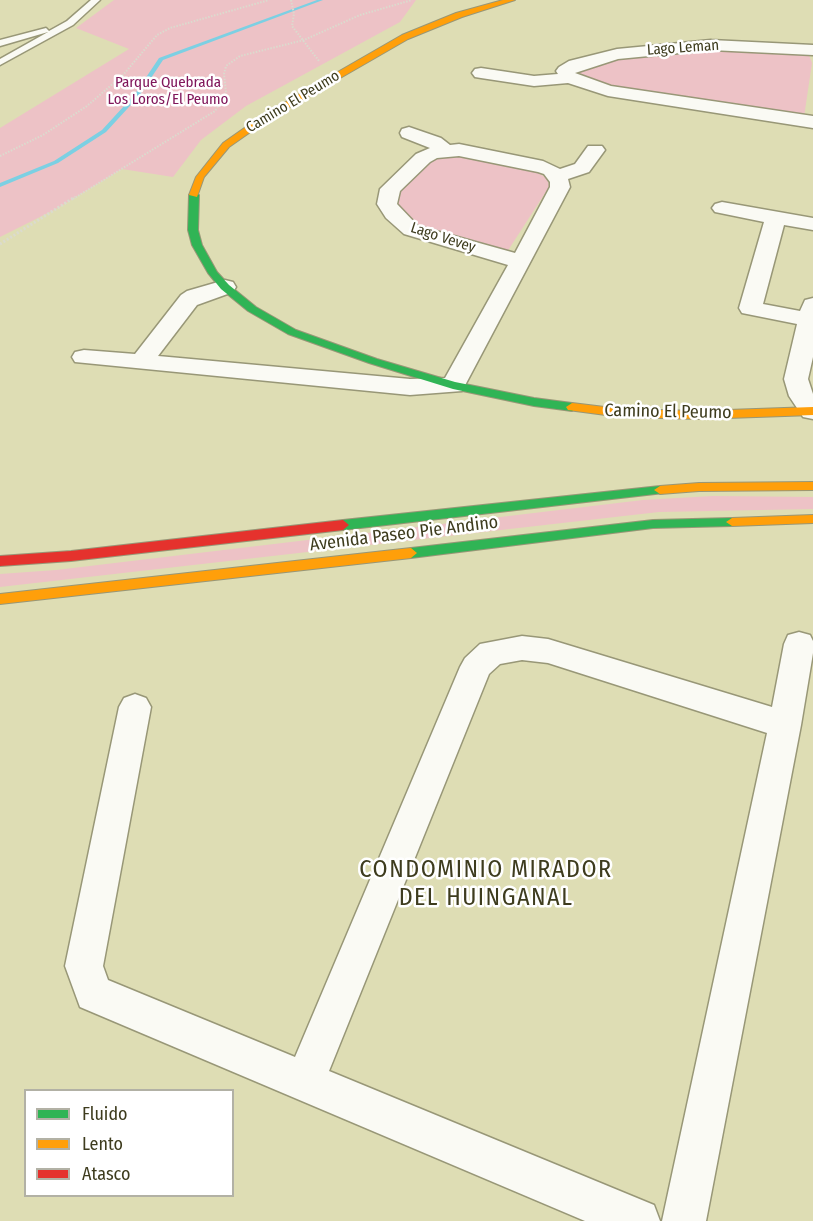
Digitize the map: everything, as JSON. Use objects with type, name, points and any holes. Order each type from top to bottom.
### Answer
[{"type":"street","name":"Camino El Peumo","points":[[511,0],[421,29],[238,135],[216,156],[200,177],[192,200],[193,230],[204,259],[225,287],[252,309],[292,332],[373,361],[453,385],[534,402],[621,413],[699,415],[812,411]]},
{"type":"street","name":"Lago Leman","points":[[569,78],[565,71],[575,65],[617,54],[711,45],[813,50]]},
{"type":"street","points":[[481,73],[534,81],[569,78],[608,91],[813,119]]},
{"type":"street","name":"Lago Vevey","points":[[409,133],[434,142],[445,151]]},
{"type":"street","name":"Lago Vevey","points":[[521,262],[411,230],[393,214],[387,204],[390,189],[423,158],[445,151],[459,150],[543,168],[551,170],[557,176]]},
{"type":"street","points":[[453,385],[560,187],[557,176],[582,168],[595,150]]},
{"type":"street","points":[[722,208],[813,224]]},
{"type":"street","points":[[776,218],[750,308],[811,312],[796,379],[801,396],[812,411]]},
{"type":"street","points":[[143,362],[148,350],[189,300],[225,287]]},
{"type":"street","name":"Camino El Peumo","points":[[84,357],[410,387],[453,385]]},
{"type":"street","name":"Avenida Paseo Pie Andino","points":[[0,561],[70,556],[632,492],[740,486],[813,486]]},
{"type":"street","name":"Avenida Paseo Pie Andino","points":[[0,598],[60,594],[652,524],[813,519]]},
{"type":"street","points":[[684,1221],[785,725],[799,644]]},
{"type":"street","points":[[305,1081],[476,667],[490,653],[522,648],[548,651],[785,725]]},
{"type":"street","points":[[135,707],[84,966],[94,993],[638,1221]]},
{"type":"lane","points":[[0,62],[70,23],[96,0]]},
{"type":"lane","points":[[0,43],[70,23]]},
{"type":"path","points":[[0,156],[43,135],[87,106],[123,75],[157,35],[170,28],[269,0]]},
{"type":"path","points":[[291,0],[294,14],[292,26],[332,79]]},
{"type":"path","points":[[0,243],[215,111],[226,93],[224,74],[226,66],[240,56],[304,40],[360,15],[412,0]]},
{"type":"green space","name":"Parque Quebrada Los Loros/El Peumo","points":[[114,0],[416,0],[400,22],[246,106],[201,140],[173,177],[122,169],[56,209],[0,237],[0,128],[129,49],[76,28]]},
{"type":"green space","points":[[712,48],[808,53],[812,63],[804,117],[582,84],[577,73],[606,63],[649,53]]},
{"type":"green space","points":[[448,155],[535,171],[548,179],[549,187],[507,252],[420,226],[397,209],[395,197],[399,187],[435,158]]},
{"type":"green space","points":[[713,496],[813,497],[813,509],[659,512],[0,587],[0,574],[56,570],[643,500]]},
{"type":"waterway","points":[[0,185],[56,162],[104,131],[137,95],[161,59],[321,0]]},
{"type":"traffic: fast","points":[[194,195],[193,230],[197,245],[213,273],[225,287],[252,309],[292,332],[373,361],[453,385],[534,402],[572,407]]},
{"type":"traffic: fast","points":[[343,525],[660,490]]},
{"type":"traffic: fast","points":[[411,553],[653,524],[732,522]]},
{"type":"traffic: slow","points":[[194,195],[200,177],[226,145],[266,117],[405,37],[459,15],[511,0]]},
{"type":"traffic: slow","points":[[572,407],[621,413],[699,415],[813,411]]},
{"type":"traffic: slow","points":[[660,490],[699,487],[813,486]]},
{"type":"traffic: slow","points":[[732,522],[813,519]]},
{"type":"traffic: slow","points":[[0,599],[411,553]]},
{"type":"traffic: jam","points":[[0,561],[71,556],[343,525]]},
{"type":"district","name":"CONDOMINIO MIRADOR DEL HUINGANAL","points":[[486,884]]}]
